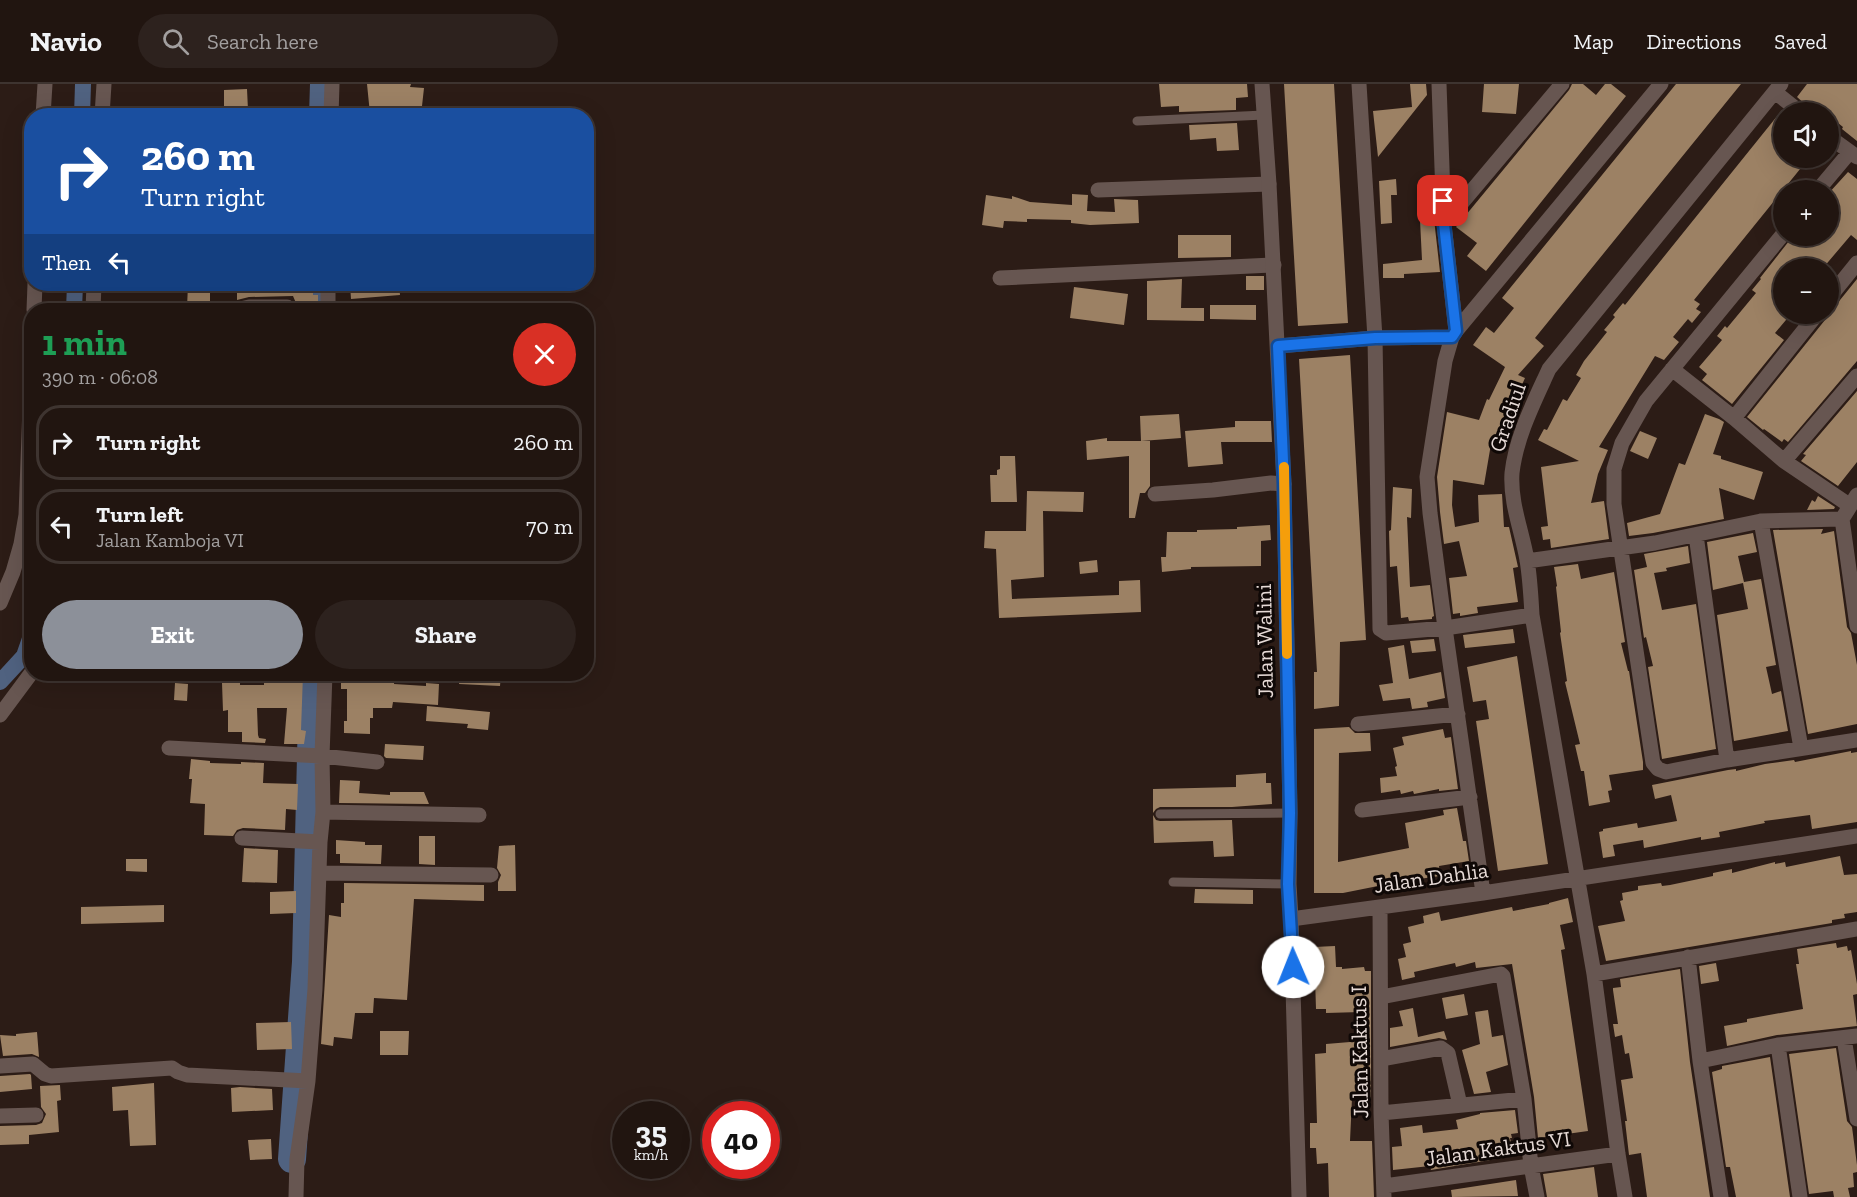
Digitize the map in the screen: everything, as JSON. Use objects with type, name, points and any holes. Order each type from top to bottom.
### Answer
[{"type":"street","points":[[44,108],[45,84]]},
{"type":"street","points":[[102,108],[104,84]]},
{"type":"street","points":[[332,84],[332,108]]},
{"type":"street","name":"Jalan Walini","points":[[1262,84],[1274,265],[1284,484],[1290,813],[1288,884],[1299,1197]]},
{"type":"street","points":[[1359,84],[1375,338],[1380,628],[1386,633],[1445,628],[1532,615]]},
{"type":"street","points":[[1439,84],[1444,224],[1454,334]]},
{"type":"street","points":[[1444,224],[1562,84]]},
{"type":"street","points":[[1483,893],[1445,628],[1427,477],[1445,361],[1454,334],[1661,84]]},
{"type":"street","points":[[1778,88],[1791,102]]},
{"type":"street","name":"Gradiul","points":[[1625,1197],[1594,974],[1532,615],[1527,561],[1514,506],[1512,476],[1515,451],[1549,369],[1778,88]]},
{"type":"street","points":[[1828,180],[1853,155],[1839,144]]},
{"type":"street","points":[[1098,190],[1269,184]]},
{"type":"street","points":[[1773,246],[1646,401],[1622,442],[1614,469],[1614,504],[1653,763],[1658,769],[1666,772],[1857,740]]},
{"type":"street","points":[[1839,285],[1857,263]]},
{"type":"street","points":[[1000,278],[1274,265]]},
{"type":"street","points":[[1734,418],[1809,324]]},
{"type":"street","points":[[1278,346],[1454,334]]},
{"type":"street","points":[[1672,369],[1784,461],[1850,506]]},
{"type":"street","points":[[1784,461],[1857,376]]},
{"type":"street","points":[[1155,494],[1271,483],[1284,484]]},
{"type":"street","points":[[1527,561],[1621,549],[1850,506]]},
{"type":"street","points":[[1850,506],[1857,626]]},
{"type":"street","points":[[1761,521],[1801,748]]},
{"type":"street","points":[[0,603],[13,572],[24,527]]},
{"type":"street","points":[[1695,535],[1727,760]]},
{"type":"street","points":[[0,715],[25,681]]},
{"type":"street","points":[[296,1197],[304,1080],[315,989],[319,873],[313,842],[323,812],[314,756],[324,681]]},
{"type":"street","points":[[1358,724],[1458,714]]},
{"type":"street","points":[[169,748],[377,762]]},
{"type":"street","points":[[1362,810],[1470,797]]},
{"type":"street","points":[[323,812],[479,815]]},
{"type":"street","name":"Jalan Dahlia","points":[[1291,920],[1857,836]]},
{"type":"street","points":[[242,838],[313,842]]},
{"type":"street","points":[[319,873],[491,875]]},
{"type":"street","name":"Jalan Kaktus I","points":[[1380,907],[1384,1191]]},
{"type":"street","points":[[1594,974],[1857,929]]},
{"type":"street","points":[[1688,957],[1700,1061],[1721,1197]]},
{"type":"street","points":[[1380,997],[1500,974],[1504,978],[1537,1197]]},
{"type":"street","points":[[1700,1061],[1778,1045],[1850,1037],[1857,1119]]},
{"type":"street","points":[[1778,1045],[1800,1197]]},
{"type":"street","points":[[1381,1059],[1441,1048],[1448,1053],[1460,1106]]},
{"type":"street","points":[[0,1066],[33,1064],[51,1076],[162,1067],[172,1068],[187,1075],[304,1080]]},
{"type":"street","points":[[1382,1113],[1524,1099]]},
{"type":"street","points":[[0,1116],[36,1115]]},
{"type":"street","name":"Jalan Kaktus VI","points":[[1384,1191],[1618,1154]]},
{"type":"lane","points":[[1137,121],[1264,116]]},
{"type":"lane","points":[[1160,814],[1290,813]]},
{"type":"lane","points":[[1173,882],[1288,884]]},
{"type":"building","points":[[367,84],[411,84],[410,87],[424,88],[422,108],[369,108]]},
{"type":"building","points":[[1159,84],[1247,84],[1248,97],[1236,98],[1236,110],[1179,112],[1179,106],[1161,107]]},
{"type":"building","points":[[1284,84],[1334,84],[1348,323],[1298,326]]},
{"type":"building","points":[[1410,84],[1426,84],[1427,95],[1378,157],[1373,111],[1412,107]]},
{"type":"building","points":[[1484,84],[1519,84],[1516,114],[1482,112]]},
{"type":"building","points":[[1572,84],[1583,84],[1596,95],[1605,84],[1611,84],[1626,96],[1486,271],[1467,256],[1477,243],[1456,227]]},
{"type":"building","points":[[1676,84],[1741,84],[1535,338],[1544,346],[1518,375],[1525,378],[1511,409],[1517,412],[1511,425],[1506,423],[1500,446],[1491,444],[1484,485],[1453,480],[1452,505],[1455,527],[1479,522],[1478,495],[1502,494],[1504,527],[1509,527],[1518,567],[1513,568],[1518,602],[1477,607],[1478,613],[1460,616],[1460,613],[1453,614],[1449,578],[1467,576],[1459,541],[1444,544],[1440,512],[1437,477],[1447,412],[1479,420],[1487,399],[1489,400],[1505,367],[1473,345],[1486,327],[1494,333],[1514,308],[1502,298]]},
{"type":"building","points":[[1807,84],[1857,84],[1857,141],[1839,124],[1839,102],[1803,102],[1797,97]]},
{"type":"building","points":[[247,89],[248,108],[224,108],[224,90]]},
{"type":"building","points":[[1773,121],[1773,168],[1801,168],[1791,180],[1773,180],[1773,202],[1694,300],[1700,304],[1696,309],[1701,312],[1692,323],[1688,319],[1673,337],[1679,342],[1664,360],[1655,356],[1599,447],[1608,450],[1598,474],[1591,503],[1604,501],[1609,539],[1551,548],[1550,539],[1543,540],[1541,527],[1548,526],[1541,467],[1579,461],[1538,440],[1544,429],[1547,430],[1563,399],[1567,401],[1581,378],[1576,375],[1607,332],[1604,330],[1615,317],[1613,315],[1623,303],[1625,305]]},
{"type":"building","points":[[1237,123],[1239,150],[1217,151],[1216,138],[1190,140],[1189,125]]},
{"type":"building","points":[[1848,172],[1857,179],[1857,240],[1851,235],[1831,258],[1776,258],[1785,246],[1839,246],[1839,182]]},
{"type":"building","points":[[1396,179],[1397,195],[1391,195],[1392,223],[1381,224],[1379,181]]},
{"type":"building","points":[[1072,194],[1088,195],[1087,211],[1115,212],[1114,199],[1138,200],[1139,223],[1090,225],[1071,223],[1071,220],[1027,219],[1027,222],[1004,221],[1003,228],[982,225],[986,195],[1012,199],[1012,196],[1030,202],[1072,205]]},
{"type":"building","points":[[1434,219],[1440,272],[1404,274],[1404,278],[1383,278],[1383,264],[1422,260],[1420,220]]},
{"type":"building","points":[[1178,235],[1231,235],[1231,257],[1178,258]]},
{"type":"building","points":[[1773,261],[1773,324],[1783,324],[1775,333],[1784,340],[1732,404],[1702,380],[1707,374],[1699,367],[1722,340],[1717,336],[1725,326],[1727,328],[1756,293],[1752,290]]},
{"type":"building","points":[[1246,276],[1264,276],[1264,290],[1246,290]]},
{"type":"building","points":[[1182,279],[1181,308],[1204,308],[1204,321],[1147,320],[1147,281]]},
{"type":"building","points":[[1857,279],[1857,361],[1788,442],[1784,439],[1782,442],[1747,417],[1822,324],[1839,324],[1839,301]]},
{"type":"building","points":[[1074,287],[1128,294],[1124,325],[1070,318]]},
{"type":"building","points":[[188,291],[210,291],[210,303],[187,303]]},
{"type":"building","points":[[237,291],[313,291],[313,295],[318,295],[318,303],[296,303],[293,296],[249,297],[237,300]]},
{"type":"building","points":[[350,291],[400,291],[400,295],[351,299]]},
{"type":"building","points":[[1210,305],[1256,305],[1256,320],[1210,319]]},
{"type":"building","points":[[1350,355],[1366,640],[1340,642],[1339,706],[1314,709],[1314,672],[1317,672],[1299,359]]},
{"type":"building","points":[[1857,391],[1857,462],[1838,486],[1801,461],[1806,455],[1803,454]]},
{"type":"building","points":[[1179,414],[1181,438],[1141,441],[1140,416]]},
{"type":"building","points":[[1705,414],[1724,422],[1713,454],[1721,456],[1721,459],[1763,472],[1754,500],[1719,488],[1724,519],[1629,536],[1627,523],[1660,514],[1679,463],[1685,465]]},
{"type":"building","points":[[1235,421],[1271,421],[1272,442],[1221,442],[1223,464],[1188,467],[1185,431],[1235,427]]},
{"type":"building","points":[[1640,431],[1657,438],[1648,459],[1630,451]]},
{"type":"building","points":[[1107,438],[1107,441],[1150,441],[1150,486],[1145,493],[1140,493],[1135,518],[1129,518],[1129,456],[1087,460],[1086,441]]},
{"type":"building","points":[[1000,456],[1015,456],[1017,502],[991,502],[990,475],[997,475],[997,470],[1000,469]]},
{"type":"building","points":[[1393,487],[1412,489],[1411,518],[1407,517],[1410,587],[1430,585],[1434,616],[1432,619],[1409,621],[1408,617],[1401,618],[1397,566],[1390,567],[1389,531],[1391,530]]},
{"type":"building","points":[[1027,491],[1084,492],[1083,512],[1043,511],[1044,577],[1011,580],[1012,599],[1119,595],[1119,581],[1140,580],[1141,612],[999,618],[996,549],[984,548],[985,531],[1026,531]]},
{"type":"building","points":[[1818,496],[1835,507],[1834,509],[1807,510],[1812,500],[1815,502]]},
{"type":"building","points":[[1270,525],[1271,540],[1261,541],[1261,566],[1191,567],[1191,569],[1162,572],[1161,557],[1166,557],[1167,532],[1197,532],[1197,530]]},
{"type":"building","points":[[1823,529],[1821,534],[1834,531],[1847,627],[1851,633],[1857,665],[1857,724],[1808,734],[1773,530]]},
{"type":"building","points":[[1753,533],[1757,552],[1738,556],[1744,582],[1761,579],[1776,665],[1766,667],[1772,694],[1781,691],[1788,731],[1734,741],[1717,615],[1748,609],[1743,583],[1713,590],[1707,542]]},
{"type":"building","points":[[1688,546],[1690,563],[1654,573],[1662,610],[1696,604],[1716,749],[1662,759],[1648,667],[1653,666],[1646,637],[1644,638],[1634,570],[1647,567],[1644,554]]},
{"type":"building","points":[[1097,560],[1098,572],[1080,574],[1079,562]]},
{"type":"building","points":[[1578,564],[1581,579],[1614,572],[1625,642],[1621,643],[1629,671],[1643,762],[1643,770],[1609,775],[1612,790],[1608,791],[1610,802],[1589,806],[1584,771],[1581,771],[1575,745],[1580,744],[1565,682],[1567,681],[1554,567]]},
{"type":"building","points":[[1513,629],[1515,643],[1465,648],[1463,635]]},
{"type":"building","points":[[1434,639],[1436,651],[1412,653],[1410,641]]},
{"type":"building","points":[[1404,645],[1409,679],[1441,672],[1445,698],[1427,702],[1428,707],[1412,709],[1410,698],[1383,701],[1379,685],[1393,683],[1388,648]]},
{"type":"building","points":[[1517,656],[1548,864],[1498,871],[1476,721],[1489,719],[1486,700],[1473,702],[1467,667]]},
{"type":"building","points":[[222,681],[240,681],[240,685],[264,685],[264,681],[303,681],[301,730],[306,731],[304,744],[284,744],[287,708],[257,708],[258,735],[259,738],[266,739],[265,743],[242,742],[242,732],[228,732],[228,710],[223,711]]},
{"type":"building","points":[[341,681],[394,681],[394,684],[426,686],[426,683],[439,684],[438,705],[393,702],[392,708],[373,708],[373,718],[370,718],[370,734],[344,733],[344,721],[347,721],[347,689],[341,689]]},
{"type":"building","points":[[459,681],[500,681],[500,686],[459,684]]},
{"type":"building","points":[[175,683],[188,684],[187,701],[174,700]]},
{"type":"building","points":[[427,706],[490,712],[488,730],[467,728],[468,724],[426,721]]},
{"type":"building","points":[[1349,727],[1355,733],[1370,733],[1371,751],[1339,753],[1338,862],[1409,848],[1405,823],[1444,815],[1443,810],[1457,808],[1469,861],[1439,866],[1440,876],[1343,893],[1314,893],[1314,729]]},
{"type":"building","points":[[1443,729],[1445,738],[1451,737],[1458,789],[1439,791],[1439,789],[1414,794],[1413,791],[1401,794],[1400,790],[1381,793],[1380,778],[1397,776],[1393,748],[1404,745],[1402,737]]},
{"type":"building","points":[[385,744],[424,746],[423,760],[386,758],[384,756]]},
{"type":"building","points":[[1851,751],[1851,753],[1857,752],[1857,822],[1812,829],[1810,815],[1764,821],[1765,823],[1719,832],[1720,837],[1701,840],[1701,837],[1644,848],[1643,840],[1613,845],[1615,856],[1603,858],[1599,832],[1603,829],[1637,823],[1638,828],[1677,821],[1671,795],[1655,799],[1652,785],[1728,770],[1736,769],[1736,771],[1794,760],[1795,762]]},
{"type":"building","points":[[191,759],[210,761],[210,763],[264,763],[263,783],[298,784],[297,810],[286,809],[285,830],[243,828],[237,830],[233,836],[204,835],[205,804],[190,803]]},
{"type":"building","points":[[1266,773],[1266,783],[1271,783],[1272,804],[1232,807],[1160,807],[1153,813],[1153,789],[1236,787],[1236,775]]},
{"type":"building","points":[[340,780],[360,781],[359,793],[390,795],[390,792],[424,792],[429,804],[339,803]]},
{"type":"building","points":[[1153,815],[1156,820],[1160,821],[1232,820],[1234,856],[1214,857],[1213,841],[1154,843]]},
{"type":"building","points":[[419,836],[435,836],[435,865],[419,864]]},
{"type":"building","points":[[336,840],[365,842],[365,845],[382,845],[381,864],[340,863],[340,854],[336,854]]},
{"type":"building","points":[[515,845],[516,891],[498,891],[501,875],[497,868],[499,846]]},
{"type":"building","points":[[244,848],[278,850],[277,883],[242,882]]},
{"type":"building","points":[[1840,856],[1844,875],[1857,874],[1857,912],[1844,914],[1845,918],[1832,920],[1832,923],[1606,961],[1598,926],[1625,921],[1620,901],[1623,900],[1622,893],[1638,890],[1638,886],[1661,883],[1662,886],[1670,885],[1713,876],[1713,873],[1732,869],[1732,873],[1775,862],[1775,864],[1785,862],[1786,867]]},
{"type":"building","points":[[126,859],[147,859],[147,872],[126,871]]},
{"type":"building","points":[[344,883],[484,885],[484,901],[414,899],[407,1000],[374,998],[373,1013],[355,1013],[352,1039],[334,1037],[333,1046],[321,1044],[329,915],[341,917]]},
{"type":"building","points":[[1195,889],[1253,890],[1253,904],[1194,903]]},
{"type":"building","points":[[296,891],[296,913],[270,914],[270,892]]},
{"type":"building","points":[[1568,898],[1573,922],[1560,925],[1565,949],[1561,950],[1588,1131],[1538,1138],[1534,1097],[1512,964],[1476,968],[1475,962],[1456,967],[1455,963],[1414,972],[1415,977],[1402,980],[1398,959],[1406,957],[1403,944],[1411,942],[1408,927],[1424,923],[1423,916],[1439,912],[1441,921],[1512,907],[1513,911]]},
{"type":"building","points":[[164,905],[164,922],[81,924],[81,907]]},
{"type":"building","points":[[1836,943],[1837,948],[1847,946],[1848,951],[1851,950],[1857,984],[1857,994],[1853,995],[1857,1026],[1777,1035],[1727,1046],[1724,1026],[1747,1022],[1747,1019],[1803,1009],[1796,964],[1799,964],[1797,949]]},
{"type":"building","points":[[1335,946],[1336,967],[1342,967],[1342,969],[1364,967],[1365,971],[1371,971],[1371,1099],[1352,1098],[1350,1141],[1372,1141],[1374,1197],[1329,1197],[1328,1163],[1317,1164],[1316,1148],[1310,1148],[1310,1123],[1317,1123],[1315,1054],[1326,1053],[1326,1044],[1362,1041],[1361,1012],[1326,1013],[1326,1009],[1316,1009],[1314,947]]},
{"type":"building","points":[[1716,963],[1719,981],[1701,984],[1699,966]]},
{"type":"building","points":[[1680,969],[1690,1062],[1710,1197],[1647,1197],[1641,1153],[1629,1155],[1621,1080],[1633,1078],[1629,1053],[1625,1054],[1622,1035],[1615,1037],[1613,1024],[1618,1024],[1613,988],[1621,987],[1620,979]]},
{"type":"building","points":[[1464,994],[1468,1015],[1446,1019],[1442,998]]},
{"type":"building","points":[[1413,1008],[1418,1037],[1444,1031],[1447,1040],[1439,1038],[1390,1047],[1390,1028],[1403,1026],[1399,1011]]},
{"type":"building","points":[[1488,1010],[1492,1037],[1503,1035],[1508,1065],[1486,1072],[1491,1092],[1474,1094],[1462,1050],[1480,1044],[1475,1012]]},
{"type":"building","points":[[291,1022],[292,1049],[257,1050],[256,1023]]},
{"type":"building","points":[[380,1031],[409,1031],[408,1055],[380,1055]]},
{"type":"building","points":[[37,1032],[39,1057],[32,1054],[3,1056],[0,1035],[16,1036],[16,1034]]},
{"type":"building","points":[[1836,1048],[1847,1121],[1852,1127],[1857,1165],[1857,1172],[1853,1173],[1854,1187],[1848,1188],[1850,1197],[1834,1197],[1833,1191],[1809,1194],[1789,1054]]},
{"type":"building","points":[[1770,1057],[1790,1197],[1736,1197],[1730,1167],[1726,1167],[1712,1072],[1722,1069],[1722,1066]]},
{"type":"building","points":[[30,1074],[32,1089],[0,1092],[0,1076]]},
{"type":"building","points":[[154,1083],[156,1145],[130,1146],[128,1110],[113,1111],[112,1087]]},
{"type":"building","points":[[60,1085],[61,1100],[57,1101],[59,1132],[29,1135],[29,1144],[0,1145],[0,1126],[42,1123],[46,1114],[41,1107],[40,1086]]},
{"type":"building","points":[[231,1088],[272,1089],[273,1110],[232,1112]]},
{"type":"building","points":[[1515,1110],[1518,1133],[1511,1134],[1512,1138],[1510,1138],[1514,1156],[1431,1170],[1430,1166],[1393,1170],[1392,1147],[1402,1146],[1400,1128],[1422,1125],[1423,1133],[1458,1129],[1456,1120],[1480,1113]]},
{"type":"building","points":[[271,1139],[272,1159],[250,1160],[248,1140]]},
{"type":"building","points":[[1594,1167],[1598,1197],[1547,1197],[1543,1174]]},
{"type":"building","points":[[1516,1180],[1518,1196],[1452,1197],[1451,1190]]},
{"type":"waterway","points":[[82,108],[83,84]]},
{"type":"waterway","points":[[323,108],[324,84]]},
{"type":"waterway","points":[[74,303],[75,291]]},
{"type":"waterway","points":[[320,303],[321,291]]},
{"type":"waterway","points":[[0,682],[24,656]]},
{"type":"waterway","points":[[292,1159],[306,962],[313,681]]},
{"type":"slow traffic","points":[[1284,467],[1287,654]]},
{"type":"route","points":[[1293,967],[1288,884],[1290,813],[1284,484],[1278,346],[1375,338],[1452,337],[1456,331],[1443,201]]}]
